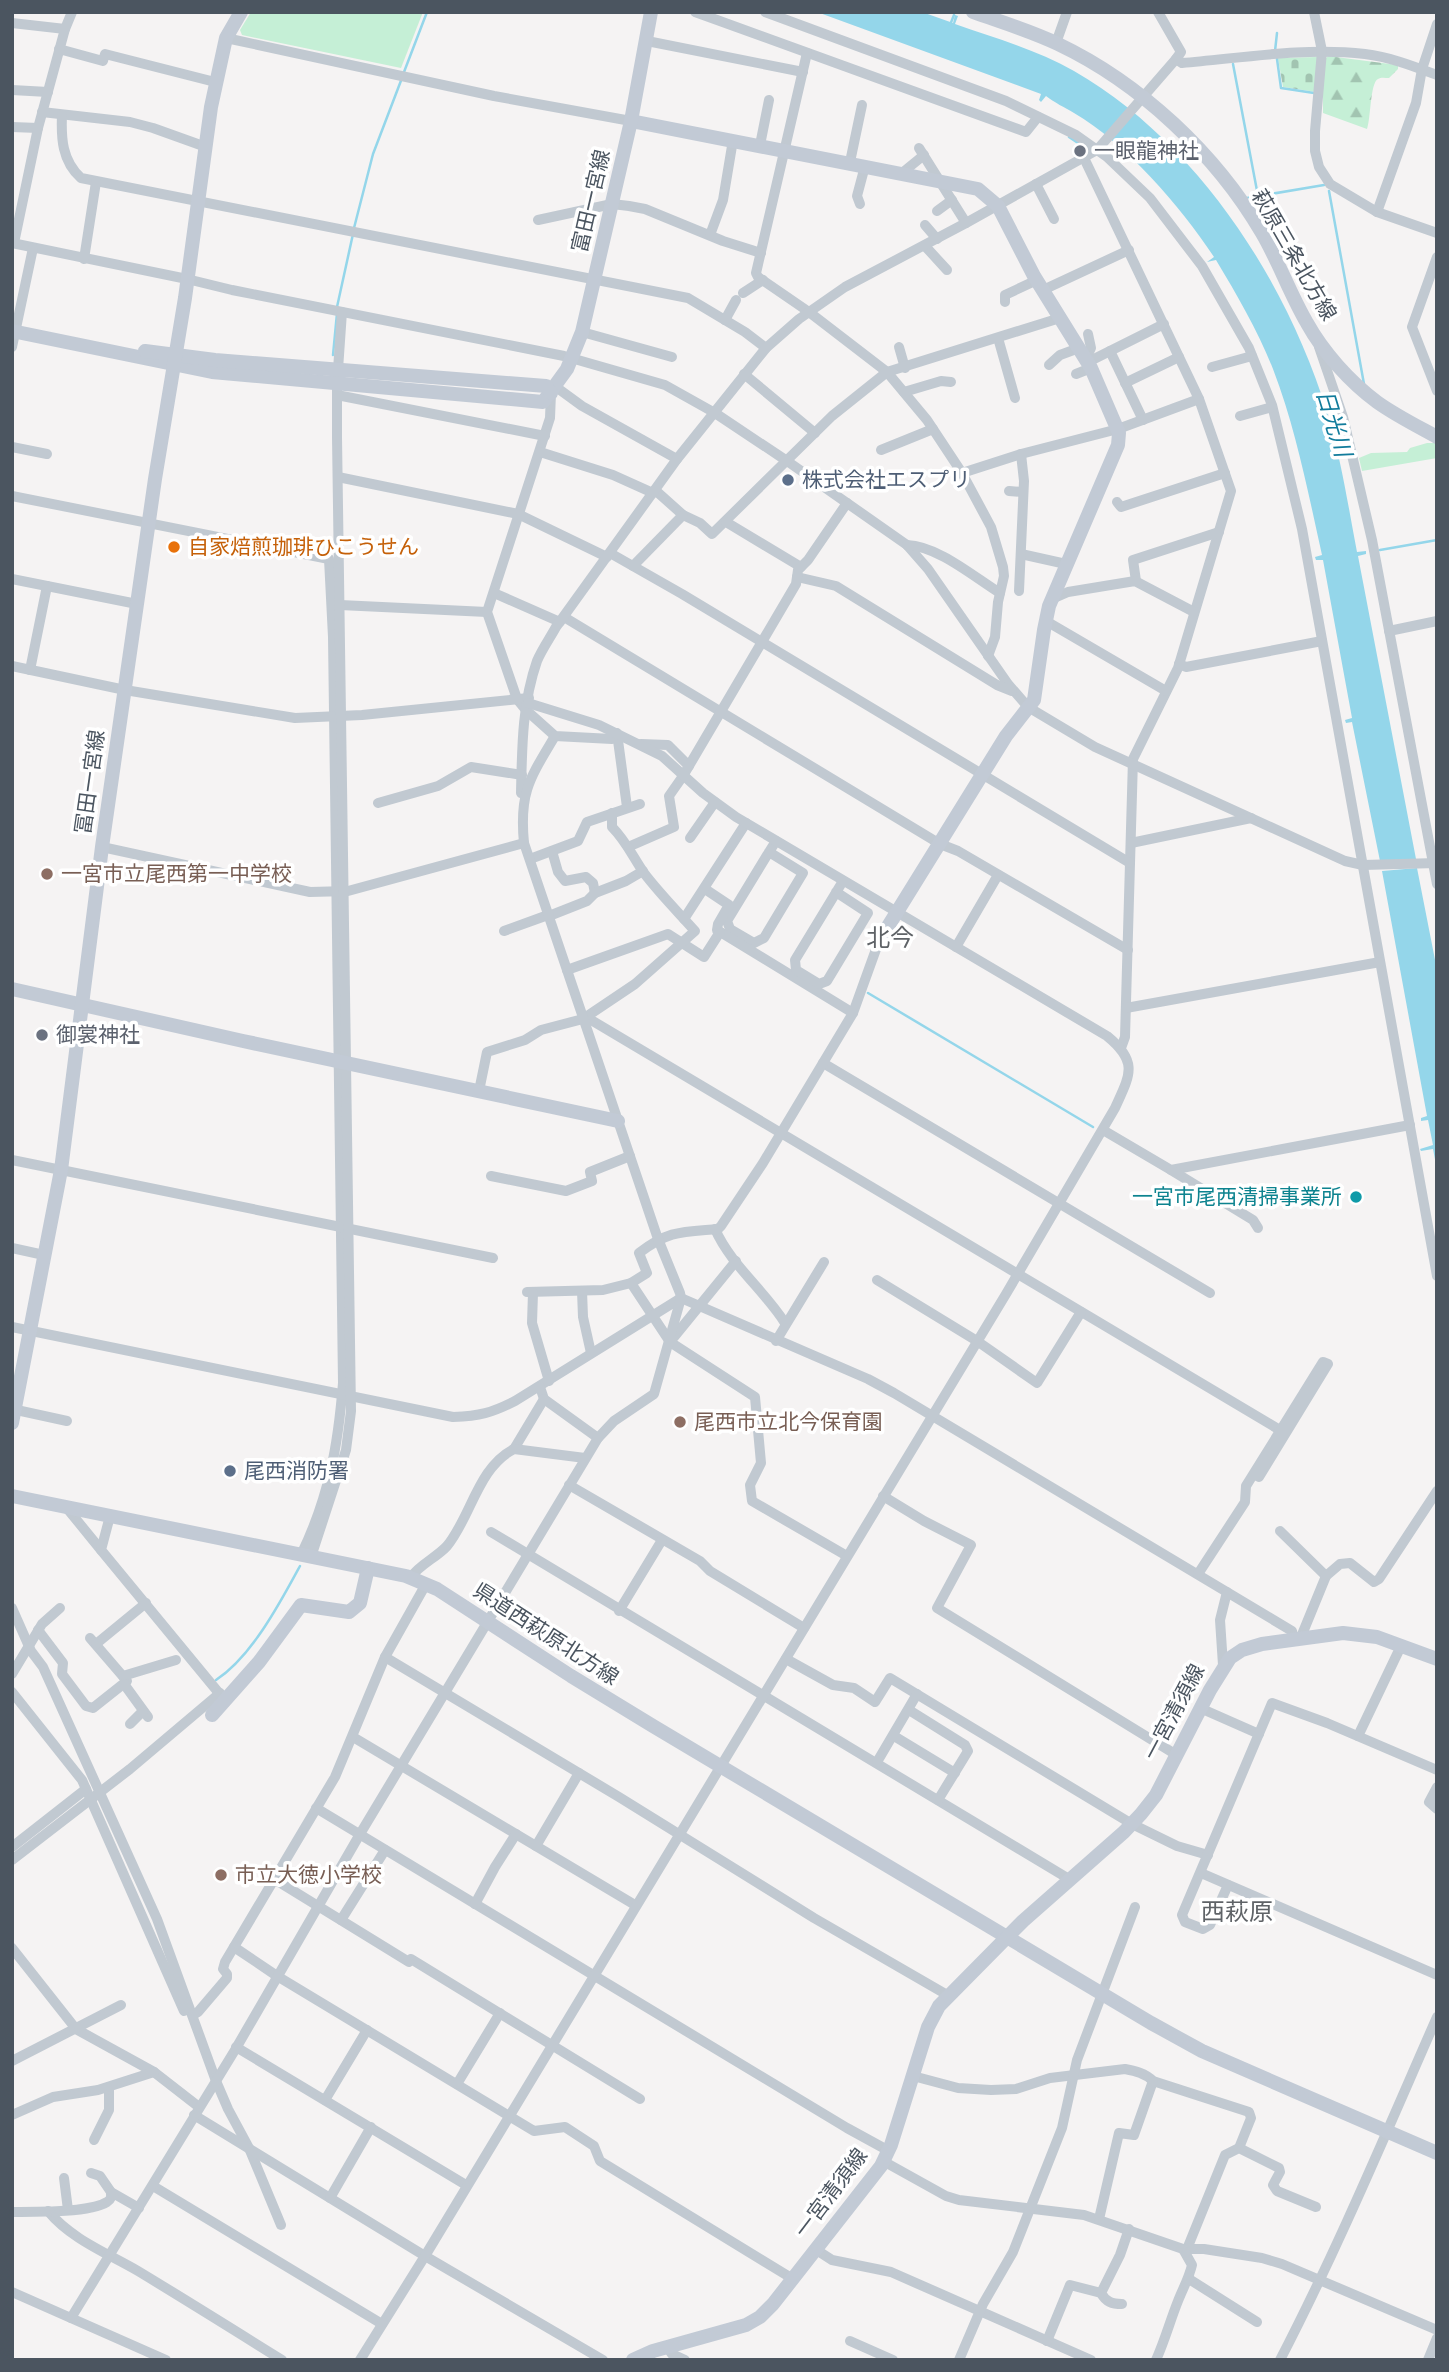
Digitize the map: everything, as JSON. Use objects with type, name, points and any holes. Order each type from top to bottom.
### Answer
[{"type":"main road","name":"冨田一宮線","points":[[13,1414],[61,1170],[102,847],[215,82],[226,38],[241,12]]},
{"type":"main road","name":"富田一宮線","points":[[554,390],[568,369],[582,332],[631,121],[650,12]]},
{"type":"main road","name":"萩原三条北方線","points":[[973,12],[1056,43],[1105,70],[1183,131],[1220,174],[1261,231],[1308,324],[1347,374],[1377,402],[1437,437]]},
{"type":"main road","points":[[631,121],[939,179],[978,189],[998,206],[1040,285],[1086,359],[1118,429],[1118,445],[1109,469],[1052,599],[1034,700],[1006,736],[879,941]]},
{"type":"main road","points":[[14,327],[257,378],[543,402],[554,390]]},
{"type":"main road","points":[[12,989],[618,1121]]},
{"type":"main road","name":"県道西萩原北方線","points":[[12,1496],[368,1568],[426,1584],[719,1766],[1007,1937]]},
{"type":"main road","points":[[212,1715],[222,1697],[258,1662],[301,1605],[349,1612],[360,1603],[368,1568]]},
{"type":"main road","name":"一宮清須線","points":[[633,2360],[665,2352],[760,2317],[793,2279],[886,2156],[928,2027],[939,2006],[1007,1937],[1132,1824],[1156,1795],[1223,1665],[1230,1658],[1242,1650],[1298,1638],[1343,1633],[1377,1637],[1437,1659]]},
{"type":"main road","points":[[1007,1937],[1202,2051],[1437,2153]]},
{"type":"street","points":[[72,12],[38,128],[13,243],[84,260],[571,358],[665,385],[715,413],[907,545],[928,569],[988,656],[1028,707],[1095,747],[1327,853],[1363,865],[1435,862]]},
{"type":"street","points":[[695,12],[1026,132],[1038,117]]},
{"type":"street","points":[[765,12],[1006,101],[1076,135],[1097,150],[1150,198],[1202,266],[1252,356],[1272,407],[1302,529],[1437,1276]]},
{"type":"street","points":[[1056,43],[1068,12]]},
{"type":"street","points":[[71,2318],[153,2186],[598,1438],[614,1421],[654,1394],[670,1342],[681,1298],[629,1156],[524,843],[521,817],[522,730],[525,702],[537,661],[562,620],[677,459],[766,348],[809,312],[845,287],[925,246],[1097,150],[1181,52],[1159,12]]},
{"type":"street","points":[[1314,12],[1322,51],[1315,131],[1315,151],[1319,167],[1330,184],[1377,212],[1437,233]]},
{"type":"street","points":[[12,23],[65,29]]},
{"type":"street","points":[[1377,212],[1416,103],[1422,69],[1437,24]]},
{"type":"street","points":[[226,38],[494,96],[631,121]]},
{"type":"street","points":[[647,41],[803,72]]},
{"type":"street","points":[[59,49],[103,61],[105,54],[215,82]]},
{"type":"street","points":[[1176,59],[1182,63],[1322,51],[1401,61],[1437,75]]},
{"type":"street","points":[[807,53],[756,273],[887,372],[933,429],[962,473],[991,527],[1004,576],[995,637],[988,656]]},
{"type":"street","points":[[12,90],[48,92]]},
{"type":"street","points":[[760,145],[769,100]]},
{"type":"street","points":[[850,162],[862,104]]},
{"type":"street","points":[[43,112],[130,122],[206,147]]},
{"type":"street","points":[[62,115],[66,159],[73,171],[96,182],[688,298],[766,348]]},
{"type":"street","points":[[12,127],[38,128]]},
{"type":"street","points":[[710,235],[723,200],[733,141]]},
{"type":"street","points":[[902,173],[922,152],[966,223]]},
{"type":"street","points":[[1084,158],[1199,399],[1231,491],[1179,664],[1133,760],[1134,842],[1129,1008],[1121,1048]]},
{"type":"street","points":[[860,204],[857,197],[865,166]]},
{"type":"street","points":[[939,179],[946,166]]},
{"type":"street","points":[[84,260],[96,182]]},
{"type":"street","points":[[1036,184],[1054,219]]},
{"type":"street","points":[[937,211],[952,200]]},
{"type":"street","points":[[538,220],[612,204],[645,209],[761,253]]},
{"type":"street","points":[[925,225],[937,239]]},
{"type":"street","points":[[925,246],[947,270]]},
{"type":"street","points":[[12,347],[14,327],[33,248]]},
{"type":"street","points":[[1005,302],[1005,295],[1040,285],[1129,250]]},
{"type":"street","points":[[1437,257],[1412,327],[1437,391]]},
{"type":"street","points":[[724,320],[739,296],[763,280]]},
{"type":"street","points":[[789,298],[797,288]]},
{"type":"street","points":[[306,1556],[351,1427],[346,1395],[338,717],[339,311]]},
{"type":"street","points":[[540,452],[654,491],[683,516],[700,523],[712,534],[815,433],[887,372],[1060,318]]},
{"type":"street","points":[[1049,365],[1060,355],[1086,359],[1110,351],[1164,324]]},
{"type":"street","points":[[1308,324],[1320,349],[1343,416],[1390,631],[1437,884]]},
{"type":"street","points":[[582,332],[672,357]]},
{"type":"street","points":[[1076,374],[1091,348],[1088,334]]},
{"type":"street","points":[[998,338],[1015,398]]},
{"type":"street","points":[[898,347],[905,368]]},
{"type":"street","points":[[1110,351],[1143,420]]},
{"type":"street","points":[[1212,367],[1252,356]]},
{"type":"street","points":[[1125,383],[1179,357]]},
{"type":"street","points":[[744,374],[815,433]]},
{"type":"street","points":[[904,392],[941,381],[951,382]]},
{"type":"street","points":[[338,383],[545,436]]},
{"type":"street","points":[[617,733],[612,739],[555,736],[525,702],[487,612],[551,418],[554,390],[677,459]]},
{"type":"street","points":[[962,473],[1021,454],[1118,429],[1199,399]]},
{"type":"street","points":[[1240,416],[1272,407]]},
{"type":"street","points":[[881,450],[933,429]]},
{"type":"street","points":[[12,447],[47,454]]},
{"type":"street","points":[[1019,591],[1023,492],[1021,454]]},
{"type":"street","points":[[1117,502],[1121,507],[1225,472]]},
{"type":"street","points":[[338,477],[518,514],[633,566],[1130,863]]},
{"type":"street","points":[[1009,491],[1023,492]]},
{"type":"street","points":[[12,496],[330,559],[338,717]]},
{"type":"street","points":[[628,847],[674,827],[669,796],[796,584],[799,572],[846,503]]},
{"type":"street","points":[[633,566],[683,516]]},
{"type":"street","points":[[726,522],[799,572],[836,586],[997,685],[1015,692]]},
{"type":"street","points":[[1136,581],[1133,560],[1219,532]]},
{"type":"street","points":[[907,545],[922,547],[938,555],[1000,593]]},
{"type":"street","points":[[997,545],[1066,564]]},
{"type":"street","points":[[12,579],[137,604]]},
{"type":"street","points":[[1052,599],[1068,593],[1136,581],[1194,612]]},
{"type":"street","points":[[30,670],[47,586]]},
{"type":"street","points":[[494,593],[562,620],[721,711],[940,844],[1128,950]]},
{"type":"street","points":[[340,605],[487,612]]},
{"type":"street","points":[[1046,621],[1166,691]]},
{"type":"street","points":[[1390,631],[1437,621]]},
{"type":"street","points":[[1179,664],[1186,667],[1322,641]]},
{"type":"street","points":[[12,666],[125,690],[295,718],[525,702],[617,733],[686,771],[715,802],[746,823],[1083,1021],[1127,1055],[1127,1077],[1103,1130],[786,1659],[360,2360]]},
{"type":"street","points":[[617,733],[627,807]]},
{"type":"street","points":[[521,817],[524,795],[531,777],[555,736]]},
{"type":"street","points":[[379,803],[438,786],[471,767],[522,775]]},
{"type":"street","points":[[690,838],[715,802]]},
{"type":"street","points":[[530,859],[578,841],[587,822],[640,804]]},
{"type":"street","points":[[479,1091],[487,1052],[525,1040],[541,1030],[584,1018],[635,985],[695,931],[666,901],[612,827],[612,813]]},
{"type":"street","points":[[1134,842],[1251,818]]},
{"type":"street","points":[[684,919],[746,823]]},
{"type":"street","points":[[769,852],[803,873],[764,939],[754,943],[730,929],[727,921],[769,852],[776,841]]},
{"type":"street","points":[[1129,1008],[1130,863],[1134,842]]},
{"type":"street","points":[[102,847],[310,892],[340,892],[524,843]]},
{"type":"street","points":[[552,851],[558,872],[565,881],[586,877],[593,883],[595,893]]},
{"type":"street","points":[[503,931],[587,901],[595,893],[643,871]]},
{"type":"street","points":[[956,947],[998,875]]},
{"type":"street","points":[[836,892],[868,913],[827,981],[819,984],[796,970],[795,960],[836,892],[843,881]]},
{"type":"street","points":[[705,889],[729,905],[717,930],[853,1013]]},
{"type":"street","points":[[567,970],[668,934],[704,957],[720,932]]},
{"type":"street","points":[[410,1578],[418,1567],[445,1548],[492,1468],[514,1449],[544,1399],[545,1384],[532,1323],[530,1293],[603,1290],[631,1283],[647,1272],[639,1253],[658,1239],[674,1233],[721,1226],[853,1013],[879,941]]},
{"type":"street","points":[[1129,1008],[1380,962]]},
{"type":"street","points":[[584,1018],[781,1132],[1283,1432]]},
{"type":"street","points":[[823,1063],[1210,1293]]},
{"type":"street","points":[[1171,1170],[1410,1125]]},
{"type":"street","points":[[1103,1130],[1253,1220],[1258,1228]]},
{"type":"street","points":[[492,1176],[566,1191],[592,1181],[590,1172],[629,1156]]},
{"type":"street","points":[[12,1160],[493,1258]]},
{"type":"street","points":[[715,1229],[720,1240],[785,1323]]},
{"type":"street","points":[[12,1248],[44,1255]]},
{"type":"street","points":[[670,1342],[736,1261]]},
{"type":"street","points":[[776,1340],[824,1262]]},
{"type":"street","points":[[877,1280],[977,1341],[1037,1383],[1081,1312]]},
{"type":"street","points":[[631,1283],[670,1342],[755,1397],[761,1463],[750,1485],[752,1501],[847,1556]]},
{"type":"street","points":[[582,1291],[583,1317],[591,1353]]},
{"type":"street","points":[[681,1298],[867,1379],[1198,1574],[1292,1631],[1298,1638],[1326,1576],[1340,1564],[1350,1563],[1374,1582],[1379,1579],[1437,1491]]},
{"type":"street","points":[[12,1327],[453,1417],[489,1414],[545,1384],[681,1298]]},
{"type":"street","points":[[1198,1574],[1245,1502],[1246,1486],[1283,1432],[1328,1364],[1323,1362],[1283,1432]]},
{"type":"street","points":[[544,1399],[598,1438]]},
{"type":"street","points":[[13,1414],[67,1421]]},
{"type":"street","points":[[514,1449],[586,1458]]},
{"type":"street","points":[[569,1485],[700,1561],[710,1571],[804,1628]]},
{"type":"street","points":[[883,1496],[971,1545],[937,1608],[1175,1754]]},
{"type":"street","points":[[12,1860],[93,1794],[222,1697],[66,1507]]},
{"type":"street","points":[[101,1549],[110,1516]]},
{"type":"street","points":[[1280,1531],[1326,1576]]},
{"type":"street","points":[[491,1532],[1069,1880]]},
{"type":"street","points":[[619,1611],[662,1540]]},
{"type":"street","points":[[193,2015],[227,1978],[223,1969],[234,1947],[335,1777],[384,1657],[426,1584]]},
{"type":"street","points":[[1223,1665],[1220,1620],[1227,1592]]},
{"type":"street","points":[[130,1724],[146,1714],[93,1641],[146,1603]]},
{"type":"street","points":[[12,1608],[29,1645],[43,1667],[93,1794],[215,2082],[249,2148],[281,2225]]},
{"type":"street","points":[[12,1674],[42,1623],[60,1608]]},
{"type":"street","points":[[38,1630],[62,1663],[62,1674],[86,1706],[93,1708],[123,1679],[176,1660]]},
{"type":"street","points":[[1358,1736],[1401,1646]]},
{"type":"street","points":[[384,1657],[949,1996]]},
{"type":"street","points":[[786,1659],[833,1685],[854,1688],[874,1702],[890,1678],[1132,1824],[1177,1846],[1209,1855]]},
{"type":"street","points":[[12,1692],[93,1794],[157,1919],[215,2082]]},
{"type":"street","points":[[877,1762],[917,1694]]},
{"type":"street","points":[[1228,1885],[1210,1925],[1203,1929],[1185,1922],[1182,1915],[1272,1703],[1437,1770]]},
{"type":"street","points":[[1200,1708],[1259,1734]]},
{"type":"street","points":[[909,1710],[965,1745],[968,1751],[938,1800]]},
{"type":"street","points":[[894,1736],[955,1773]]},
{"type":"street","points":[[353,1737],[635,1905]]},
{"type":"street","points":[[536,1846],[579,1773]]},
{"type":"street","points":[[1437,1787],[1429,1802],[1437,1809]]},
{"type":"street","points":[[12,1847],[93,1794]]},
{"type":"street","points":[[316,1808],[593,1975],[946,2196],[1099,2219],[1185,2249],[1262,2258],[1437,2330]]},
{"type":"street","points":[[475,1904],[516,1834]]},
{"type":"street","points":[[341,1920],[385,1850]]},
{"type":"street","points":[[1201,1873],[1437,1975]]},
{"type":"street","points":[[274,1879],[640,2099]]},
{"type":"street","points":[[959,2360],[981,2311],[1004,2270],[1062,2128],[1073,2076],[1135,1907]]},
{"type":"street","points":[[234,1947],[277,1976],[534,2131],[565,2127],[594,2146],[600,2161],[793,2279]]},
{"type":"street","points":[[12,1948],[76,2029],[153,2071],[197,2111],[249,2148],[425,2256],[603,2360]]},
{"type":"street","points":[[12,2061],[121,2005]]},
{"type":"street","points":[[457,2084],[500,2013]]},
{"type":"street","points":[[1280,2360],[1321,2281],[1437,2017]]},
{"type":"street","points":[[325,2100],[366,2030]]},
{"type":"street","points":[[236,2047],[466,2185]]},
{"type":"street","points":[[913,2076],[948,2086],[991,2090],[1016,2089],[1050,2078],[1125,2069],[1147,2076],[1153,2081],[1249,2112],[1251,2118],[1239,2148],[1225,2155],[1185,2249],[1192,2264],[1189,2278],[1156,2360]]},
{"type":"street","points":[[12,2115],[52,2097],[109,2087],[153,2071]]},
{"type":"street","points":[[1099,2219],[1119,2133],[1135,2135],[1153,2081]]},
{"type":"street","points":[[94,2140],[109,2110],[109,2087]]},
{"type":"street","points":[[330,2198],[371,2127]]},
{"type":"street","points":[[1239,2148],[1279,2168],[1280,2172],[1273,2185],[1277,2191],[1316,2207]]},
{"type":"street","points":[[12,2212],[68,2210],[107,2202],[111,2192],[107,2182],[91,2173]]},
{"type":"street","points":[[64,2178],[68,2210]]},
{"type":"street","points":[[153,2186],[382,2324]]},
{"type":"street","points":[[111,2192],[139,2208]]},
{"type":"street","points":[[48,2211],[58,2223],[282,2360]]},
{"type":"street","points":[[1101,2293],[1120,2256],[1129,2229]]},
{"type":"street","points":[[815,2249],[832,2260],[891,2272],[1091,2360]]},
{"type":"street","points":[[1189,2278],[1257,2322]]},
{"type":"street","points":[[1047,2342],[1069,2285],[1101,2293],[1111,2303],[1122,2304]]},
{"type":"street","points":[[12,2292],[71,2318],[141,2354],[166,2360]]},
{"type":"street","points":[[1428,2360],[1437,2339]]},
{"type":"street","points":[[850,2341],[893,2360]]},
{"type":"street","points":[[665,2352],[684,2360]]},
{"type":"green space","points":[[251,12],[423,12],[401,68],[242,35],[240,30]]},
{"type":"green space","points":[[1328,56],[1398,65],[1398,69],[1389,78],[1380,78],[1375,82],[1367,129],[1323,113],[1323,61]]},
{"type":"green space","points":[[1317,57],[1316,92],[1283,87],[1278,58]]},
{"type":"green space","points":[[1437,443],[1437,458],[1362,471],[1359,458],[1371,453],[1407,452],[1410,448]]},
{"type":"water","points":[[817,12],[922,12],[953,23],[955,15],[958,16],[955,24],[1060,64],[1118,100],[1159,135],[1197,175],[1231,218],[1261,264],[1287,312],[1327,412],[1357,552],[1366,551],[1366,554],[1358,556],[1416,859],[1380,861],[1352,722],[1346,723],[1345,720],[1352,718],[1323,560],[1316,560],[1315,557],[1322,555],[1288,415],[1273,369],[1254,327],[1216,260],[1207,262],[1214,257],[1201,238],[1169,197],[1113,141],[1046,96],[1041,102],[1041,94]]},
{"type":"water","points":[[1417,868],[1437,970],[1437,1170],[1433,1149],[1420,1149],[1433,1145],[1428,1120],[1421,1121],[1421,1118],[1427,1116],[1382,871]]},
{"type":"waterway","points":[[404,72],[427,12]]},
{"type":"waterway","points":[[950,25],[954,15]]},
{"type":"waterway","points":[[1275,51],[1277,33]]},
{"type":"waterway","points":[[1277,59],[1281,88],[1314,93]]},
{"type":"waterway","points":[[1233,64],[1258,196]]},
{"type":"waterway","points":[[354,228],[373,154],[402,78]]},
{"type":"waterway","points":[[1069,137],[1081,145]]},
{"type":"waterway","points":[[1247,198],[1324,185]]},
{"type":"waterway","points":[[1329,191],[1364,384]]},
{"type":"waterway","points":[[337,307],[353,234]]},
{"type":"waterway","points":[[333,355],[337,313]]},
{"type":"waterway","points":[[1380,550],[1437,540]]},
{"type":"waterway","points":[[868,993],[1093,1127]]},
{"type":"waterway","points":[[216,1680],[229,1670],[253,1643],[300,1566]]},
{"type":"place","name":"一眼龍神社","points":[[1080,151]]},
{"type":"place","name":"株式会社エスプリ","points":[[788,480]]},
{"type":"place","name":"自家焙煎珈琲ひこうせん","points":[[174,547]]},
{"type":"place","name":"一宮市立尾西第一中学校","points":[[47,874]]},
{"type":"place","name":"御裳神社","points":[[42,1035]]},
{"type":"place","name":"一宮市尾西清掃事業所","points":[[1356,1197]]},
{"type":"place","name":"尾西市立北今保育園","points":[[680,1422]]},
{"type":"place","name":"尾西消防署","points":[[230,1471]]},
{"type":"place","name":"市立大徳小学校","points":[[221,1875]]},
{"type":"district","name":"北今","points":[[890,938]]},
{"type":"district","name":"西萩原","points":[[1237,1912]]},
{"type":"water label","name":"日光川","points":[[1334,423]]}]
